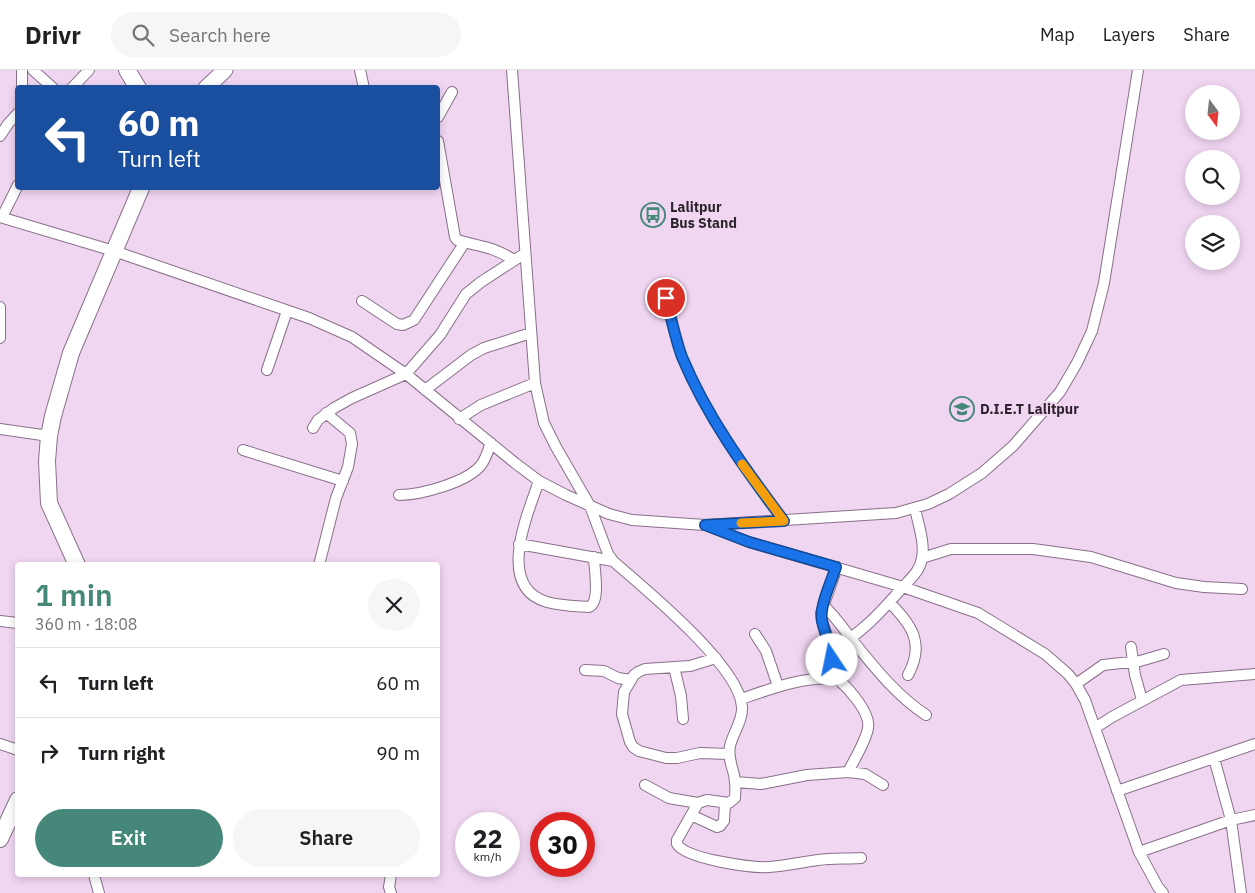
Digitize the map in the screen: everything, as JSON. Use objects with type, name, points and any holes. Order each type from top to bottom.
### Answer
[{"type":"main road","points":[[127,70],[136,85]]},
{"type":"main road","points":[[76,562],[50,503],[47,461],[49,436],[71,353],[140,190]]},
{"type":"main road","points":[[0,839],[15,809]]},
{"type":"street","points":[[22,70],[22,85]]},
{"type":"street","points":[[33,70],[50,85]]},
{"type":"street","points":[[75,85],[89,70]]},
{"type":"street","points":[[209,85],[225,70]]},
{"type":"street","points":[[360,70],[363,85]]},
{"type":"street","points":[[512,70],[524,254],[535,383],[544,423],[590,506],[604,547],[613,561],[668,608],[716,658],[733,681],[741,699],[742,714],[730,745],[729,754],[730,765],[736,782],[735,798],[729,803],[707,800],[698,803],[669,798],[645,785]]},
{"type":"street","points":[[15,190],[1,217],[114,251],[309,318],[352,337],[406,374],[459,419],[539,480],[609,514],[632,520],[705,525],[896,512],[915,508],[949,494],[982,473],[1013,446],[1060,392],[1077,363],[1092,331],[1104,283],[1138,70]]},
{"type":"street","points":[[440,113],[452,92]]},
{"type":"street","points":[[0,136],[15,116]]},
{"type":"street","points":[[440,162],[453,233],[457,240],[487,247],[501,252],[514,260]]},
{"type":"street","points":[[362,301],[397,324],[409,324],[418,314],[465,242]]},
{"type":"street","points":[[313,428],[326,413],[352,398],[406,374],[440,335],[466,294],[524,254]]},
{"type":"street","points":[[0,307],[0,338]]},
{"type":"street","points":[[267,370],[287,311]]},
{"type":"street","points":[[425,390],[470,355],[484,348],[531,333]]},
{"type":"street","points":[[459,419],[481,405],[535,383]]},
{"type":"street","points":[[320,562],[338,493],[348,467],[352,444],[352,436],[348,430],[326,413]]},
{"type":"street","points":[[0,428],[49,436]]},
{"type":"street","points":[[399,495],[428,492],[466,477],[482,464],[491,443]]},
{"type":"street","points":[[243,450],[343,481]]},
{"type":"street","points":[[539,480],[519,544],[517,557],[520,574],[526,588],[540,600],[561,605],[593,605],[596,601],[594,557]]},
{"type":"street","points":[[831,651],[851,639],[872,622],[915,574],[922,558],[922,544],[915,508]]},
{"type":"street","points":[[705,525],[749,542],[903,587],[978,613],[1045,654],[1068,674],[1085,700],[1139,852],[1163,893]]},
{"type":"street","points":[[519,544],[613,561]]},
{"type":"street","points":[[922,558],[950,549],[1033,549],[1091,557],[1176,583],[1242,589]]},
{"type":"street","points":[[836,567],[823,605],[822,621],[838,679],[859,703],[867,718],[868,728],[848,772]]},
{"type":"street","points":[[890,603],[909,623],[913,631],[915,657],[908,675]]},
{"type":"street","points":[[823,605],[887,682],[915,708],[926,715]]},
{"type":"street","points":[[0,621],[15,623]]},
{"type":"street","points":[[755,634],[766,651],[778,686]]},
{"type":"street","points":[[1131,646],[1142,700]]},
{"type":"street","points":[[1076,684],[1104,666],[1133,662],[1164,654]]},
{"type":"street","points":[[716,658],[701,664],[645,669],[638,672],[624,692],[622,708],[627,732],[633,747],[639,751],[677,758],[700,753],[729,754]]},
{"type":"street","points":[[674,667],[681,696],[683,719]]},
{"type":"street","points":[[586,670],[604,670],[618,678],[631,680]]},
{"type":"street","points":[[1094,728],[1142,700],[1190,678],[1255,674]]},
{"type":"street","points":[[741,699],[778,686],[816,678],[838,679]]},
{"type":"street","points":[[0,744],[15,749]]},
{"type":"street","points":[[1117,791],[1255,744]]},
{"type":"street","points":[[1214,758],[1231,820],[1240,893]]},
{"type":"street","points":[[736,782],[762,784],[807,775],[848,772],[865,774],[883,785]]},
{"type":"street","points":[[698,803],[677,840],[677,844],[679,848],[702,858],[757,867],[829,859],[861,858]]},
{"type":"street","points":[[692,815],[717,827],[720,826],[724,821],[725,803]]},
{"type":"street","points":[[1139,852],[1231,820],[1255,815]]},
{"type":"street","points":[[95,877],[99,893]]},
{"type":"street","points":[[391,877],[389,887],[392,893]]},
{"type":"lane","points":[[666,298],[682,356],[709,412],[731,449],[784,521]]},
{"type":"slow traffic","points":[[741,523],[784,521],[742,464]]},
{"type":"place","name":"Lalitpur Bus Stand","points":[[653,215]]},
{"type":"place","name":"D.I.E.T Lalitpur","points":[[962,409]]},
{"type":"route","points":[[666,298],[682,356],[709,412],[731,449],[784,521],[705,525],[749,542],[836,567],[821,612],[832,660]]}]
